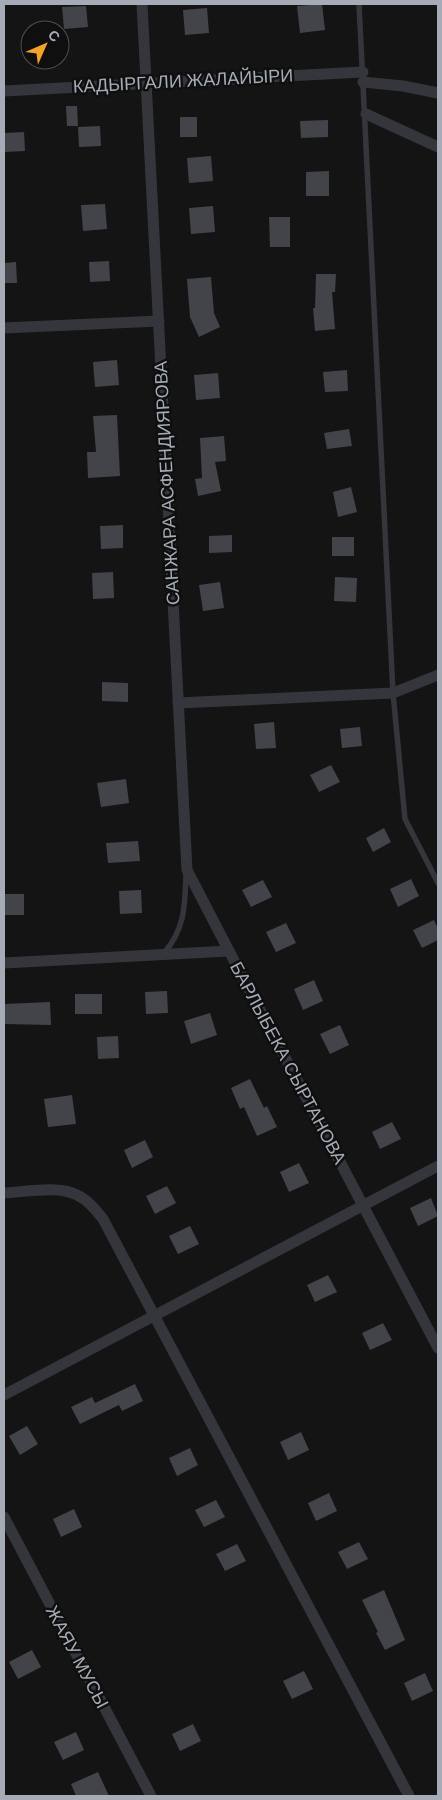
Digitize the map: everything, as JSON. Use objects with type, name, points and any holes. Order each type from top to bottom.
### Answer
[{"type":"street","name":"САНЖАРА АСФЕНДИЯРОВА","points":[[142,4],[187,870],[229,952]]},
{"type":"street","name":"КАДЫРГАЛИ ЖАЛАЙЫРИ","points":[[4,91],[147,83],[363,77],[438,93]]},
{"type":"street","points":[[366,114],[438,148]]},
{"type":"street","points":[[4,328],[159,320]]},
{"type":"street","points":[[178,703],[393,693],[438,675]]},
{"type":"street","name":"БАРЛЫБЕКА СЫРТАНОВА","points":[[4,963],[229,952],[438,1348]]},
{"type":"street","points":[[4,1395],[438,1166]]},
{"type":"street","points":[[4,1193],[62,1190],[76,1194],[90,1203],[103,1218],[409,1796]]},
{"type":"street","name":"ЖАЯУ МУСЫ","points":[[4,1517],[151,1796]]},
{"type":"lane","points":[[359,4],[366,114],[393,693],[406,819],[438,883]]},
{"type":"lane","points":[[161,955],[172,944],[178,932],[184,911],[187,870]]},
{"type":"building","points":[[322,4],[325,30],[300,33],[297,6]]},
{"type":"building","points":[[86,6],[88,27],[70,28],[70,20],[63,20],[62,7]]},
{"type":"building","points":[[207,8],[209,33],[185,35],[183,10]]},
{"type":"building","points":[[66,106],[77,106],[78,126],[67,126]]},
{"type":"building","points":[[180,117],[197,117],[197,137],[180,137]]},
{"type":"building","points":[[328,120],[328,137],[301,138],[300,121]]},
{"type":"building","points":[[100,126],[101,146],[79,147],[78,127]]},
{"type":"building","points":[[24,132],[25,151],[4,152],[4,133]]},
{"type":"building","points":[[211,156],[213,181],[189,183],[187,158]]},
{"type":"building","points":[[329,171],[329,196],[306,196],[306,172]]},
{"type":"building","points":[[105,204],[107,229],[83,231],[81,205]]},
{"type":"building","points":[[213,206],[215,232],[191,234],[189,208]]},
{"type":"building","points":[[269,217],[290,217],[290,247],[270,247]]},
{"type":"building","points":[[109,261],[110,281],[90,282],[89,262]]},
{"type":"building","points":[[16,262],[17,283],[4,283],[4,263]]},
{"type":"building","points":[[316,274],[336,274],[335,292],[332,292],[335,329],[315,331],[313,308],[315,308]]},
{"type":"building","points":[[211,277],[214,313],[220,327],[199,337],[190,317],[187,279]]},
{"type":"building","points":[[117,360],[119,385],[95,387],[93,362]]},
{"type":"building","points":[[347,370],[348,391],[325,392],[323,372]]},
{"type":"building","points":[[218,373],[220,398],[196,400],[194,375]]},
{"type":"building","points":[[117,415],[120,476],[88,478],[87,452],[96,452],[93,416]]},
{"type":"building","points":[[349,429],[352,446],[327,449],[324,433]]},
{"type":"building","points":[[224,436],[226,461],[215,462],[221,491],[198,496],[195,479],[202,478],[200,438]]},
{"type":"building","points":[[351,487],[357,512],[338,517],[333,492]]},
{"type":"building","points":[[123,525],[123,548],[101,549],[100,526]]},
{"type":"building","points":[[232,535],[232,552],[209,553],[209,536]]},
{"type":"building","points":[[332,537],[354,537],[354,556],[332,556]]},
{"type":"building","points":[[113,572],[114,598],[93,599],[92,573]]},
{"type":"building","points":[[335,577],[357,578],[356,602],[334,601]]},
{"type":"building","points":[[220,582],[224,608],[203,611],[199,585]]},
{"type":"building","points":[[102,682],[128,683],[128,702],[102,701]]},
{"type":"building","points":[[274,722],[276,748],[256,749],[254,724]]},
{"type":"building","points":[[360,727],[362,746],[342,748],[340,729]]},
{"type":"building","points":[[331,765],[340,782],[319,792],[310,775]]},
{"type":"building","points":[[126,779],[129,803],[101,807],[97,783]]},
{"type":"building","points":[[384,828],[391,842],[373,852],[366,838]]},
{"type":"building","points":[[138,841],[140,861],[108,863],[106,843]]},
{"type":"building","points":[[411,879],[419,896],[398,907],[390,889]]},
{"type":"building","points":[[263,880],[272,897],[251,907],[242,890]]},
{"type":"building","points":[[141,890],[142,913],[120,914],[119,891]]},
{"type":"building","points":[[4,894],[24,894],[24,915],[4,915]]},
{"type":"building","points":[[434,920],[438,929],[438,940],[422,948],[413,930]]},
{"type":"building","points":[[286,923],[296,943],[276,952],[266,932]]},
{"type":"building","points":[[314,980],[323,1001],[303,1010],[294,989]]},
{"type":"building","points":[[167,991],[168,1013],[146,1014],[145,992]]},
{"type":"building","points":[[75,994],[102,994],[102,1014],[75,1014]]},
{"type":"building","points":[[50,1002],[51,1025],[4,1024],[4,1004]]},
{"type":"building","points":[[210,1013],[217,1035],[191,1044],[184,1021]]},
{"type":"building","points":[[340,1025],[349,1045],[330,1054],[320,1034]]},
{"type":"building","points":[[118,1036],[119,1058],[98,1059],[97,1037]]},
{"type":"building","points":[[250,1079],[264,1108],[267,1106],[277,1127],[257,1136],[244,1107],[240,1109],[231,1088]]},
{"type":"building","points":[[72,1095],[76,1124],[48,1127],[44,1099]]},
{"type":"building","points":[[392,1122],[401,1139],[380,1149],[372,1132]]},
{"type":"building","points":[[145,1140],[153,1157],[132,1168],[124,1150]]},
{"type":"building","points":[[299,1163],[309,1183],[289,1192],[280,1172]]},
{"type":"building","points":[[167,1186],[176,1203],[155,1214],[146,1196]]},
{"type":"building","points":[[431,1198],[438,1216],[418,1226],[410,1208]]},
{"type":"building","points":[[190,1226],[199,1244],[178,1254],[169,1236]]},
{"type":"building","points":[[328,1275],[337,1292],[315,1302],[307,1285]]},
{"type":"building","points":[[383,1323],[392,1340],[370,1350],[362,1333]]},
{"type":"building","points":[[135,1384],[143,1401],[122,1411],[119,1405],[80,1424],[71,1407],[92,1397],[95,1403]]},
{"type":"building","points":[[27,1426],[38,1444],[20,1455],[9,1436]]},
{"type":"building","points":[[301,1432],[309,1450],[288,1460],[280,1442]]},
{"type":"building","points":[[190,1448],[198,1465],[177,1476],[169,1458]]},
{"type":"building","points":[[329,1493],[337,1511],[316,1521],[308,1503]]},
{"type":"building","points":[[216,1500],[225,1517],[204,1527],[195,1510]]},
{"type":"building","points":[[74,1509],[82,1527],[61,1537],[53,1519]]},
{"type":"building","points":[[359,1542],[368,1559],[347,1569],[338,1552]]},
{"type":"building","points":[[237,1544],[246,1561],[225,1571],[216,1554]]},
{"type":"building","points":[[384,1590],[405,1640],[385,1650],[362,1600]]},
{"type":"building","points":[[32,1650],[41,1667],[18,1679],[9,1662]]},
{"type":"building","points":[[304,1671],[313,1689],[292,1699],[283,1681]]},
{"type":"building","points":[[425,1673],[433,1691],[412,1701],[404,1683]]},
{"type":"building","points":[[193,1724],[201,1741],[180,1751],[172,1734]]},
{"type":"building","points":[[76,1732],[84,1750],[63,1760],[54,1742]]},
{"type":"building","points":[[98,1772],[109,1796],[76,1796],[71,1784]]}]
